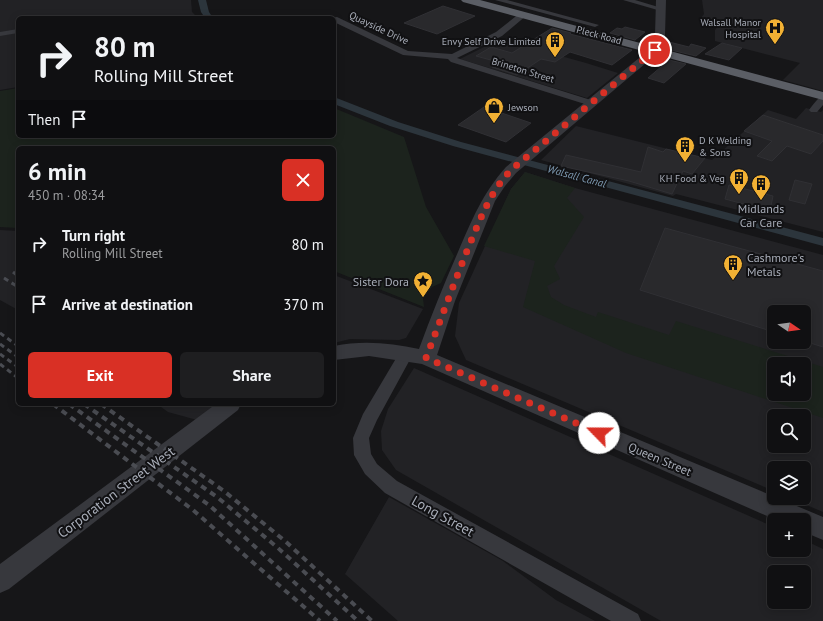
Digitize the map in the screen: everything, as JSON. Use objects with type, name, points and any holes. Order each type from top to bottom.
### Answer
[{"type":"highway","name":"Pleck Road","points":[[467,0],[823,96]]},
{"type":"street","name":"Pleck Road","points":[[499,0],[583,19],[595,25]]},
{"type":"street","points":[[336,352],[348,349],[365,349],[416,356],[446,301],[485,208],[496,189],[511,170],[655,50],[660,35],[661,4],[627,0]]},
{"type":"street","points":[[453,57],[499,34],[523,15]]},
{"type":"street","name":"Quayside Drive","points":[[336,20],[406,53],[453,57]]},
{"type":"street","points":[[0,34],[16,31]]},
{"type":"street","name":"Brineton Street","points":[[453,57],[451,58],[454,60],[591,103]]},
{"type":"street","points":[[814,110],[823,99]]},
{"type":"street","name":"Long Street","points":[[416,356],[369,419],[361,438],[363,455],[371,468],[391,487],[632,621]]},
{"type":"street","name":"Queen Street","points":[[416,356],[784,513]]},
{"type":"street","name":"Corporation Street West","points":[[0,580],[228,406]]},
{"type":"street","name":"Queen Street","points":[[811,524],[823,529]]},
{"type":"shaded area","points":[[0,0],[191,0],[192,12],[196,16],[16,16],[16,87],[0,90]]},
{"type":"shaded area","name":"Walsall Manor Hospital","points":[[702,0],[823,0],[823,91],[783,80],[800,63],[715,41],[715,30],[720,22],[701,18],[704,14]]},
{"type":"shaded area","points":[[500,39],[618,73],[587,98],[460,59]]},
{"type":"shaded area","points":[[16,88],[16,138],[336,138],[336,109],[404,137],[426,207],[454,256],[441,283],[432,287],[423,298],[424,307],[336,272],[336,146],[16,146],[16,228],[0,227],[0,91]]},
{"type":"shaded area","points":[[806,108],[821,112],[823,110],[823,232],[676,194],[673,196],[541,160],[576,126],[712,160],[768,110],[796,119]]},
{"type":"shaded area","points":[[525,172],[575,188],[823,255],[823,512],[806,505],[811,505],[811,461],[767,461],[767,488],[466,360],[455,336],[459,303],[511,189]]},
{"type":"shaded area","points":[[525,172],[575,188],[567,198],[584,217],[554,266],[560,279],[547,286],[551,297],[564,305],[596,317],[598,312],[669,335],[676,321],[791,357],[767,357],[767,400],[626,353],[523,307],[535,261],[484,246],[511,189]]},
{"type":"shaded area","points":[[0,230],[16,231],[16,309],[0,300]]},
{"type":"shaded area","points":[[336,276],[423,309],[406,338],[399,340],[350,339],[336,342]]},
{"type":"shaded area","points":[[811,363],[823,367],[823,418],[811,414],[811,409],[796,409],[771,401],[811,401]]},
{"type":"shaded area","points":[[414,368],[767,524],[767,557],[811,557],[811,543],[823,549],[823,621],[661,621],[396,470],[382,450],[381,431],[388,409]]},
{"type":"shaded area","points":[[160,406],[218,406],[197,420],[168,412]]},
{"type":"shaded area","points":[[389,497],[503,561],[556,600],[595,621],[398,621],[345,574]]},
{"type":"building","points":[[443,6],[475,16],[437,34],[404,23]]},
{"type":"building","points":[[625,27],[645,32],[635,40],[610,33],[617,28],[622,29]]},
{"type":"building","points":[[552,28],[632,50],[612,65],[570,52],[555,62],[541,59],[517,75],[492,67],[498,62],[476,56],[491,47],[512,53]]},
{"type":"building","points":[[665,41],[689,47],[691,44],[706,48],[696,56],[671,50],[664,43]]},
{"type":"building","points":[[722,43],[742,48],[729,60],[705,54]]},
{"type":"building","points":[[669,60],[686,64],[664,83],[648,78]]},
{"type":"building","name":"Jewson","points":[[484,107],[531,123],[506,142],[458,125]]},
{"type":"building","points":[[763,115],[823,135],[823,141],[811,154],[787,146],[772,161],[757,156],[772,141],[744,131]]},
{"type":"building","points":[[648,147],[663,152],[666,149],[705,158],[692,174],[683,171],[672,194],[629,181],[561,166],[566,155],[641,172]]},
{"type":"building","points":[[795,180],[812,184],[805,204],[789,200]]},
{"type":"building","points":[[729,185],[773,196],[770,211],[725,199]]},
{"type":"building","name":"Cashmore's Metals","points":[[665,228],[823,271],[823,347],[811,343],[811,305],[767,305],[767,330],[640,290]]},
{"type":"waterway","name":"Walsall Canal","points":[[202,0],[208,16]]},
{"type":"waterway","name":"Walsall Canal","points":[[336,101],[394,124],[457,144],[823,242]]},
{"type":"railway","points":[[4,278],[16,286]]},
{"type":"railway","points":[[0,333],[16,345]]},
{"type":"railway","points":[[0,344],[16,356]]},
{"type":"railway","points":[[0,354],[16,366]]},
{"type":"railway","points":[[0,364],[16,376]]},
{"type":"railway","points":[[56,406],[193,510],[320,621]]},
{"type":"railway","points":[[72,406],[209,505],[337,621]]},
{"type":"railway","points":[[87,406],[217,497],[278,548],[358,621]]},
{"type":"railway","points":[[104,406],[224,491],[285,541],[372,621]]},
{"type":"place","name":"Walsall Manor Hospital","points":[[775,45]]},
{"type":"place","name":"Envy Self Drive Limited","points":[[555,58]]},
{"type":"place","name":"Jewson","points":[[494,124]]},
{"type":"place","name":"D K Welding & Sons","points":[[685,163]]},
{"type":"place","name":"KH Food & Veg","points":[[739,195]]},
{"type":"place","name":"Midlands Car Care","points":[[761,201]]},
{"type":"place","name":"Cashmore's Metals","points":[[733,281]]},
{"type":"place","name":"Sister Dora","points":[[423,298]]},
{"type":"route","points":[[599,433],[426,358],[446,301],[485,208],[499,184],[511,170],[655,50]]}]
